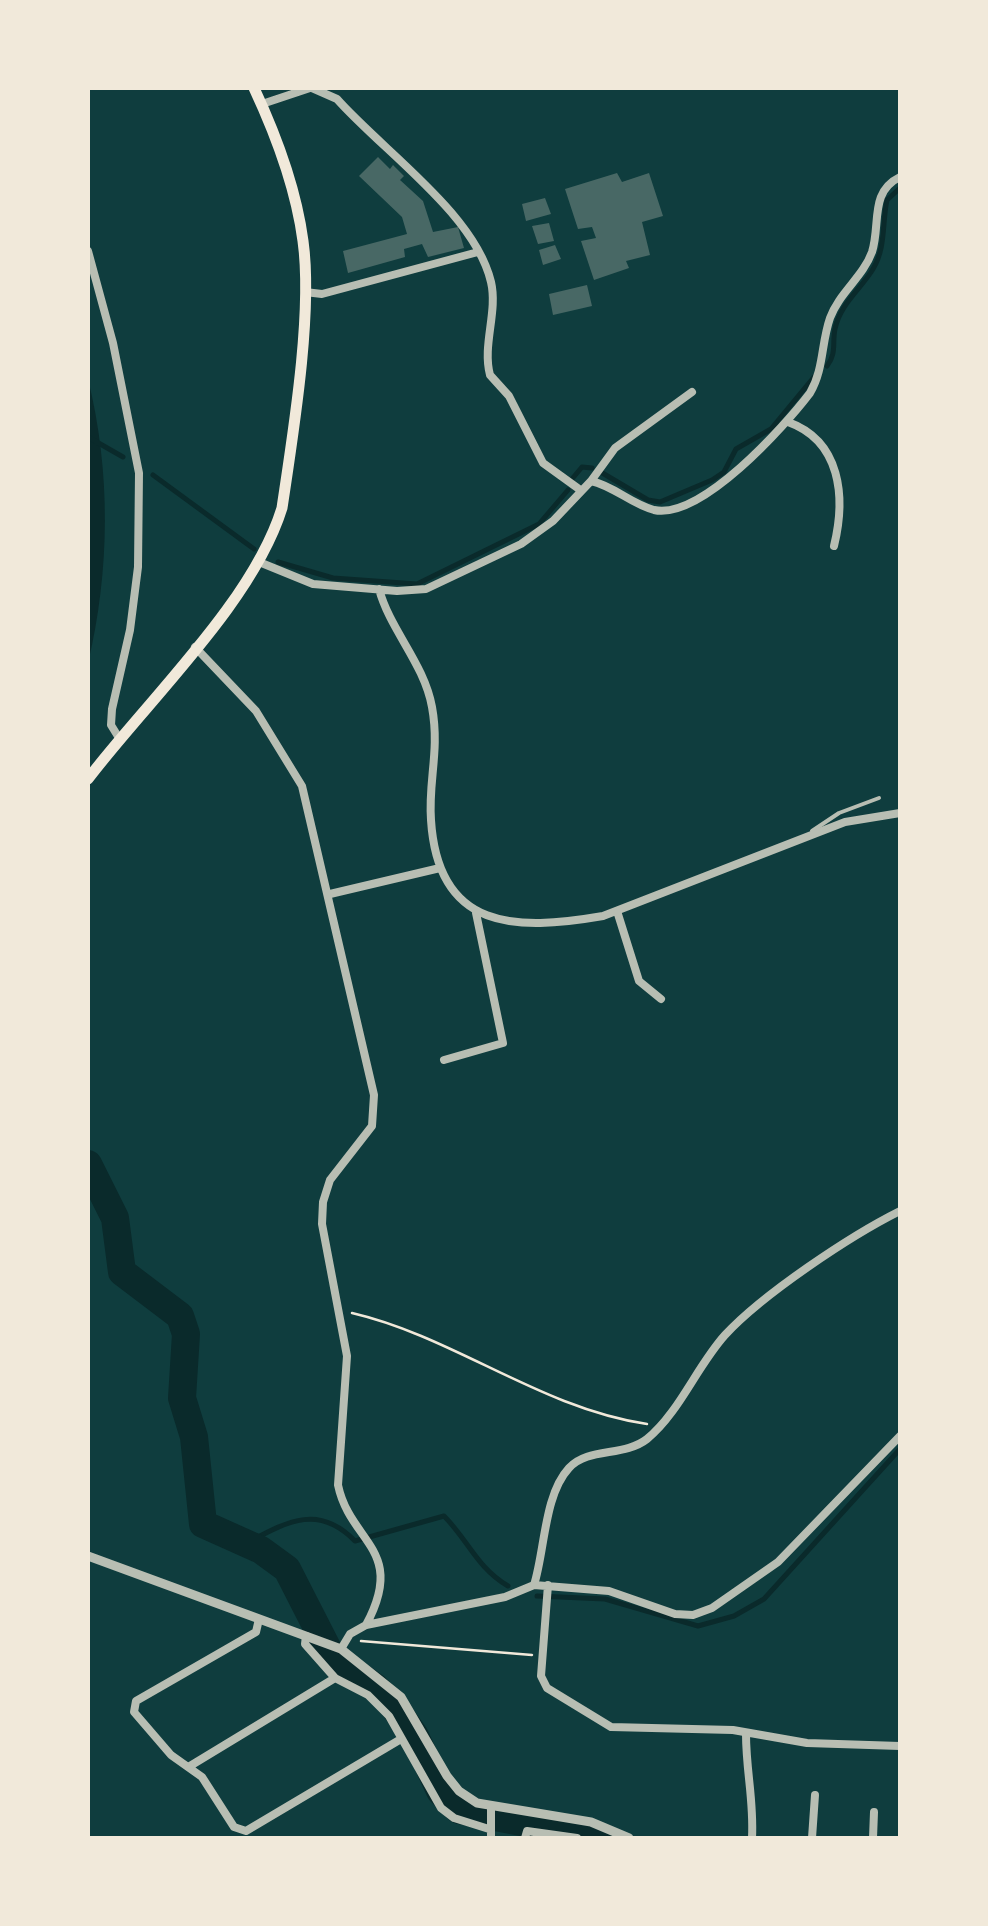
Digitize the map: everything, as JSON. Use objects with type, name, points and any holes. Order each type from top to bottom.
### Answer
[{"type":"main road","points":[[88,779],[259,562],[282,508],[305,292],[297,208],[254,88]]},
{"type":"street","points":[[262,104],[311,88],[337,99],[461,222],[492,287],[490,375],[509,396],[543,464],[579,489]]},
{"type":"street","points":[[591,481],[639,505],[666,511],[727,480],[788,422],[818,380],[832,314],[871,255],[879,197],[887,184],[900,176]]},
{"type":"street","points":[[88,251],[113,343],[140,492],[130,630],[110,726],[119,738]]},
{"type":"street","points":[[305,292],[322,294],[478,252]]},
{"type":"street","points":[[259,562],[294,580],[379,589],[426,589],[521,544],[554,522],[616,448],[692,392]]},
{"type":"street","points":[[788,422],[809,429],[823,443],[842,495],[834,546]]},
{"type":"street","points":[[379,589],[426,684],[432,708],[437,760],[430,822],[440,868],[476,913],[495,922],[530,924],[617,911],[845,822],[900,813]]},
{"type":"street","points":[[196,646],[256,711],[302,786],[330,894],[376,1111],[372,1126],[330,1180],[322,1224],[347,1356],[338,1485],[342,1504],[376,1548],[381,1571],[366,1625]]},
{"type":"street","points":[[330,894],[440,868]]},
{"type":"street","points":[[617,911],[640,981],[661,999]]},
{"type":"street","points":[[444,1060],[503,1044],[476,913]]},
{"type":"street","points":[[534,1584],[557,1486],[567,1469],[578,1460],[623,1452],[646,1440],[704,1360],[751,1311],[900,1211]]},
{"type":"street","points":[[342,1645],[366,1625],[505,1596],[534,1584],[609,1591],[676,1614],[693,1615],[712,1608],[778,1562],[900,1436]]},
{"type":"street","points":[[88,1556],[306,1636],[342,1645],[401,1697],[459,1792],[490,1807],[591,1822],[630,1838]]},
{"type":"street","points":[[548,1585],[541,1676],[547,1688],[611,1727],[698,1728],[806,1743],[900,1746]]},
{"type":"street","points":[[260,1619],[256,1632],[136,1701],[134,1712],[171,1754],[190,1766],[234,1827],[246,1831],[401,1739]]},
{"type":"street","points":[[306,1636],[305,1644],[336,1678],[368,1695],[390,1716],[441,1808],[490,1834],[490,1807]]},
{"type":"street","points":[[190,1766],[336,1678]]},
{"type":"street","points":[[746,1734],[746,1764],[754,1798],[752,1838]]},
{"type":"street","points":[[812,1838],[816,1795]]},
{"type":"street","points":[[873,1838],[874,1812]]},
{"type":"street","points":[[525,1838],[527,1831],[577,1838]]},
{"type":"lane","points":[[801,842],[821,822],[879,798]]},
{"type":"path","points":[[341,1310],[387,1321],[567,1405],[604,1418],[659,1426]]},
{"type":"path","points":[[342,1645],[541,1655]]},
{"type":"water","points":[[88,379],[101,450],[105,521],[101,592],[88,663]]},
{"type":"building","points":[[378,157],[390,169],[393,165],[404,176],[400,180],[423,201],[433,232],[458,227],[464,248],[428,257],[422,244],[404,249],[405,257],[348,273],[343,251],[407,234],[402,217],[359,176]]},
{"type":"building","points":[[617,173],[622,182],[649,173],[663,216],[642,222],[650,255],[626,261],[629,268],[594,280],[581,241],[596,238],[592,227],[578,229],[565,189]]},
{"type":"building","points":[[545,198],[551,214],[526,221],[522,204]]},
{"type":"building","points":[[549,223],[554,241],[538,244],[532,226]]},
{"type":"building","points":[[555,245],[561,259],[543,265],[539,250]]},
{"type":"building","points":[[587,285],[592,306],[553,315],[549,294]]},
{"type":"waterway","points":[[827,366],[838,320],[877,261],[887,200],[900,188]]},
{"type":"waterway","points":[[599,471],[648,500],[660,502],[712,480],[724,472],[736,449],[771,429],[814,377]]},
{"type":"waterway","points":[[88,437],[123,457]]},
{"type":"waterway","points":[[572,479],[582,467],[592,468]]},
{"type":"waterway","points":[[153,475],[254,549]]},
{"type":"waterway","points":[[278,562],[333,578],[417,584],[539,524],[568,490]]},
{"type":"waterway","points":[[88,1164],[115,1218],[122,1272],[180,1316],[186,1334],[182,1398],[194,1437],[203,1524],[261,1550],[287,1569],[332,1657],[375,1687],[395,1708],[415,1736],[440,1791],[459,1810],[604,1838]]},
{"type":"waterway","points":[[537,1596],[605,1599],[698,1626],[734,1616],[764,1599],[900,1449]]},
{"type":"waterway","points":[[243,1545],[300,1520],[327,1522],[355,1541],[444,1516],[480,1562],[508,1586]]}]
